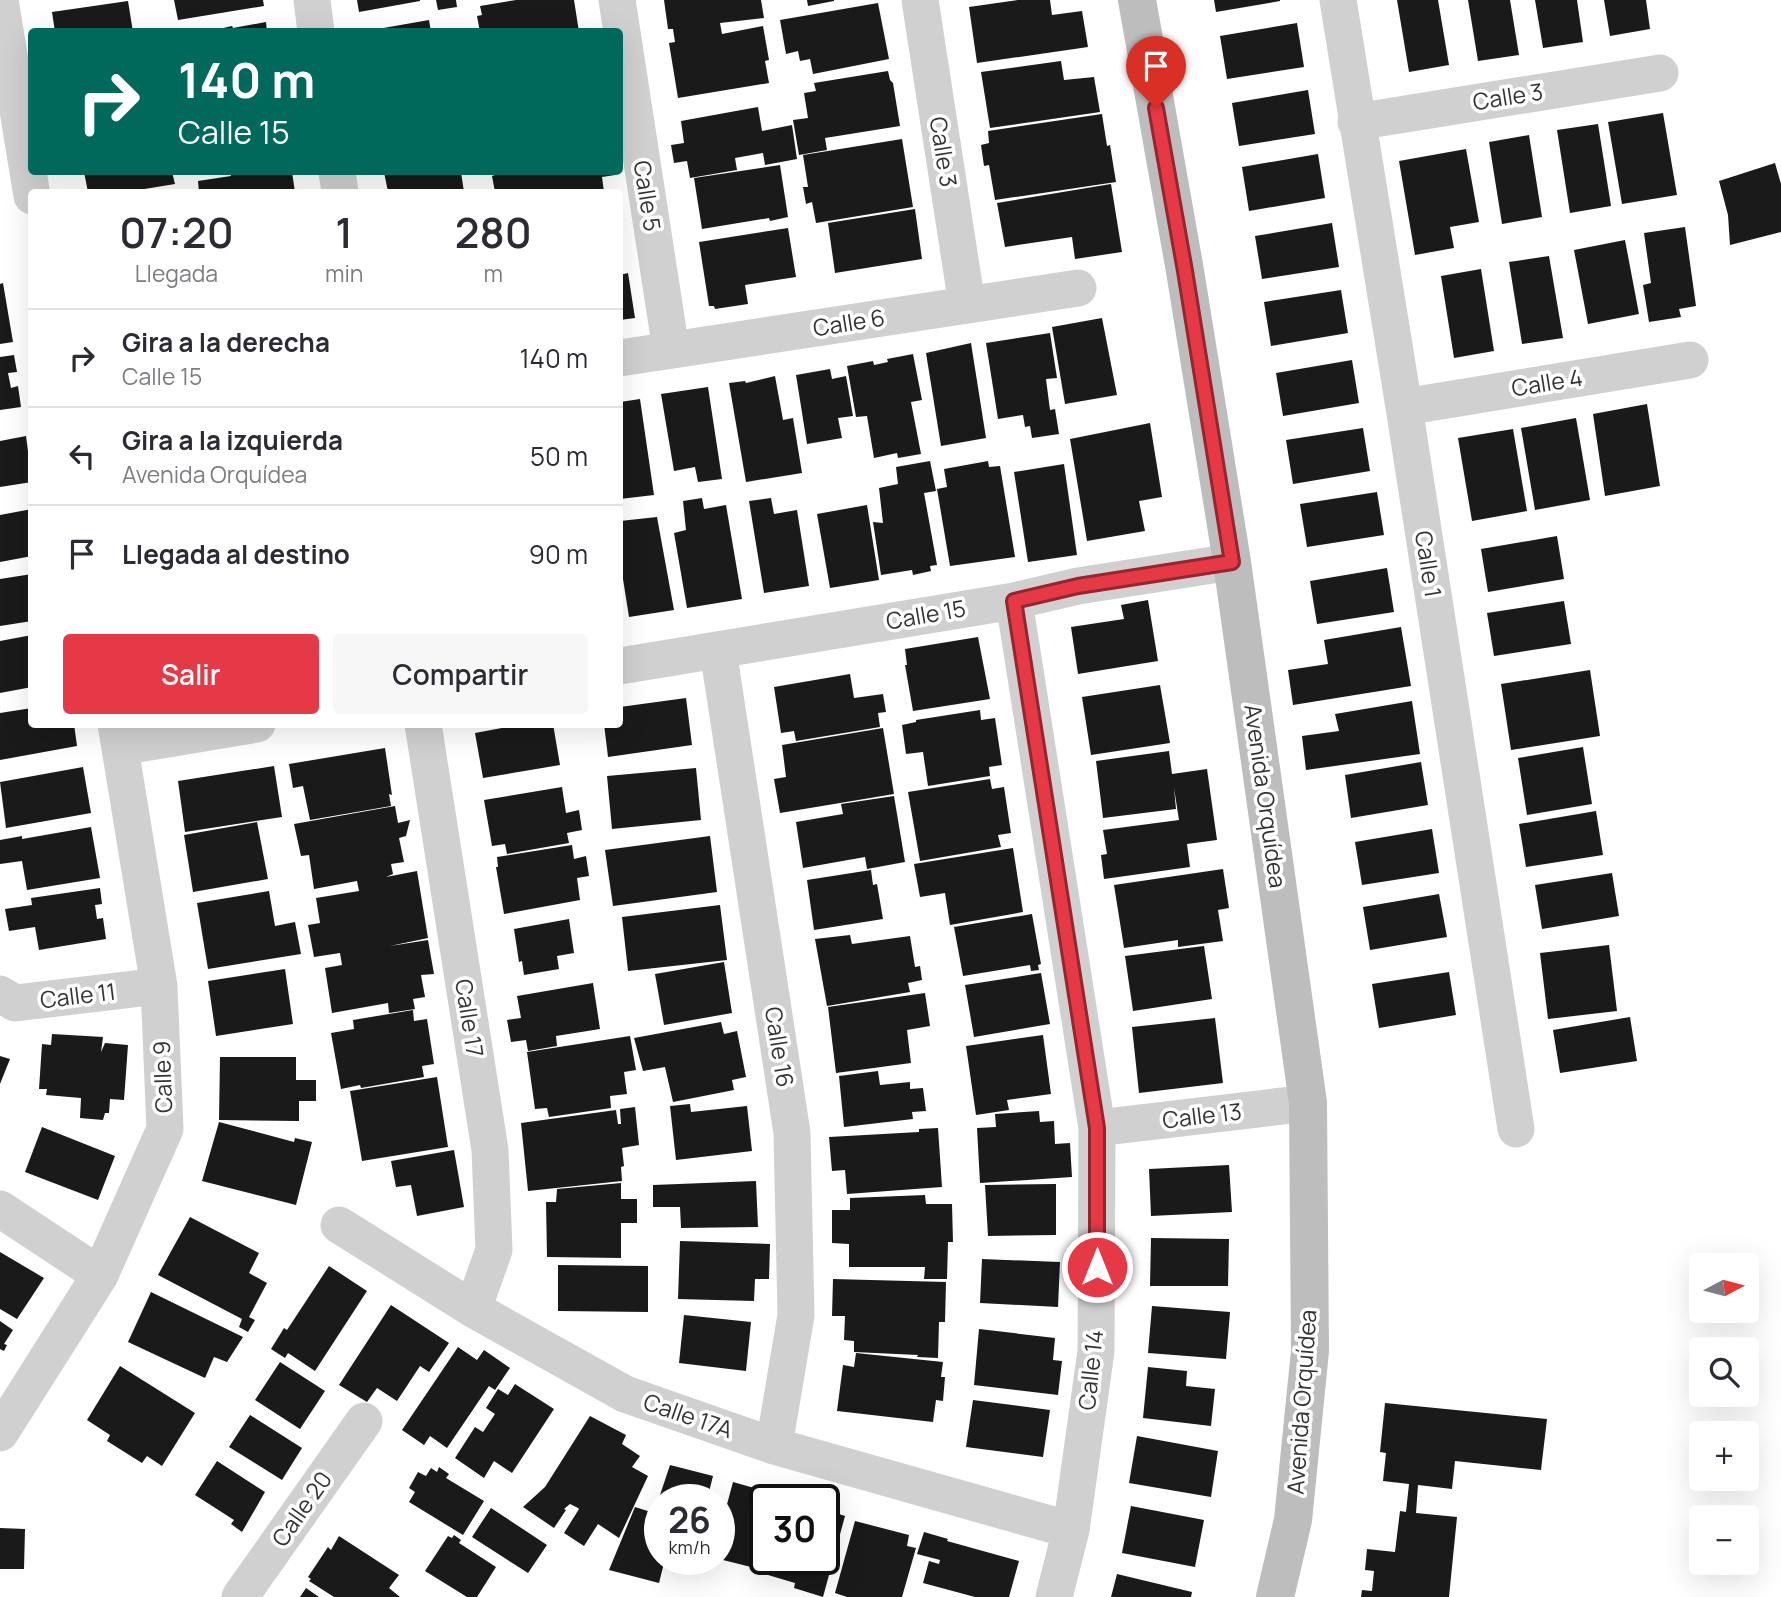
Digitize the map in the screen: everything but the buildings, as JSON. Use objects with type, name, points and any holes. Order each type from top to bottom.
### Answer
[{"type":"street","points":[[0,0],[28,172]]},
{"type":"street","points":[[312,0],[316,28]]},
{"type":"street","name":"Calle 5","points":[[617,0],[621,28]]},
{"type":"street","name":"Calle 3","points":[[920,0],[967,305]]},
{"type":"street","name":"Avenida Orquídea","points":[[1137,0],[1185,271],[1232,562],[1308,1103],[1310,1351],[1293,1520],[1275,1597]]},
{"type":"street","name":"Calle 1","points":[[1338,0],[1516,1129]]},
{"type":"street","name":"Calle 5","points":[[623,39],[671,350]]},
{"type":"street","name":"Calle 3","points":[[1356,121],[1660,73]]},
{"type":"street","name":"Calle 6","points":[[623,358],[1078,288]]},
{"type":"street","name":"Calle 4","points":[[1404,407],[1690,360]]},
{"type":"street","name":"Calle 15","points":[[623,666],[1014,601],[1078,586],[1232,562]]},
{"type":"street","name":"Calle 14","points":[[1014,601],[1097,1128],[1096,1351],[1071,1530],[1054,1597]]},
{"type":"street","name":"Calle 16","points":[[718,650],[792,1133],[796,1314],[774,1446]]},
{"type":"street","points":[[118,736],[211,728]]},
{"type":"street","name":"Calle 17","points":[[424,728],[490,1150],[494,1250],[473,1309]]},
{"type":"street","name":"Calle 9","points":[[0,1433],[100,1275],[165,1129],[159,986],[118,736]]},
{"type":"street","name":"Calle 11","points":[[0,994],[15,1003],[159,986]]},
{"type":"street","name":"Calle 13","points":[[1097,1128],[1308,1103]]},
{"type":"street","points":[[0,1209],[100,1275]]},
{"type":"street","name":"Calle 17A","points":[[339,1225],[473,1309],[625,1394],[774,1446],[1071,1530]]},
{"type":"street","name":"Calle 20","points":[[240,1597],[364,1421]]},
{"type":"route","points":[[1097,1267],[1097,1128],[1014,601],[1078,586],[1232,562],[1156,108]]}]
